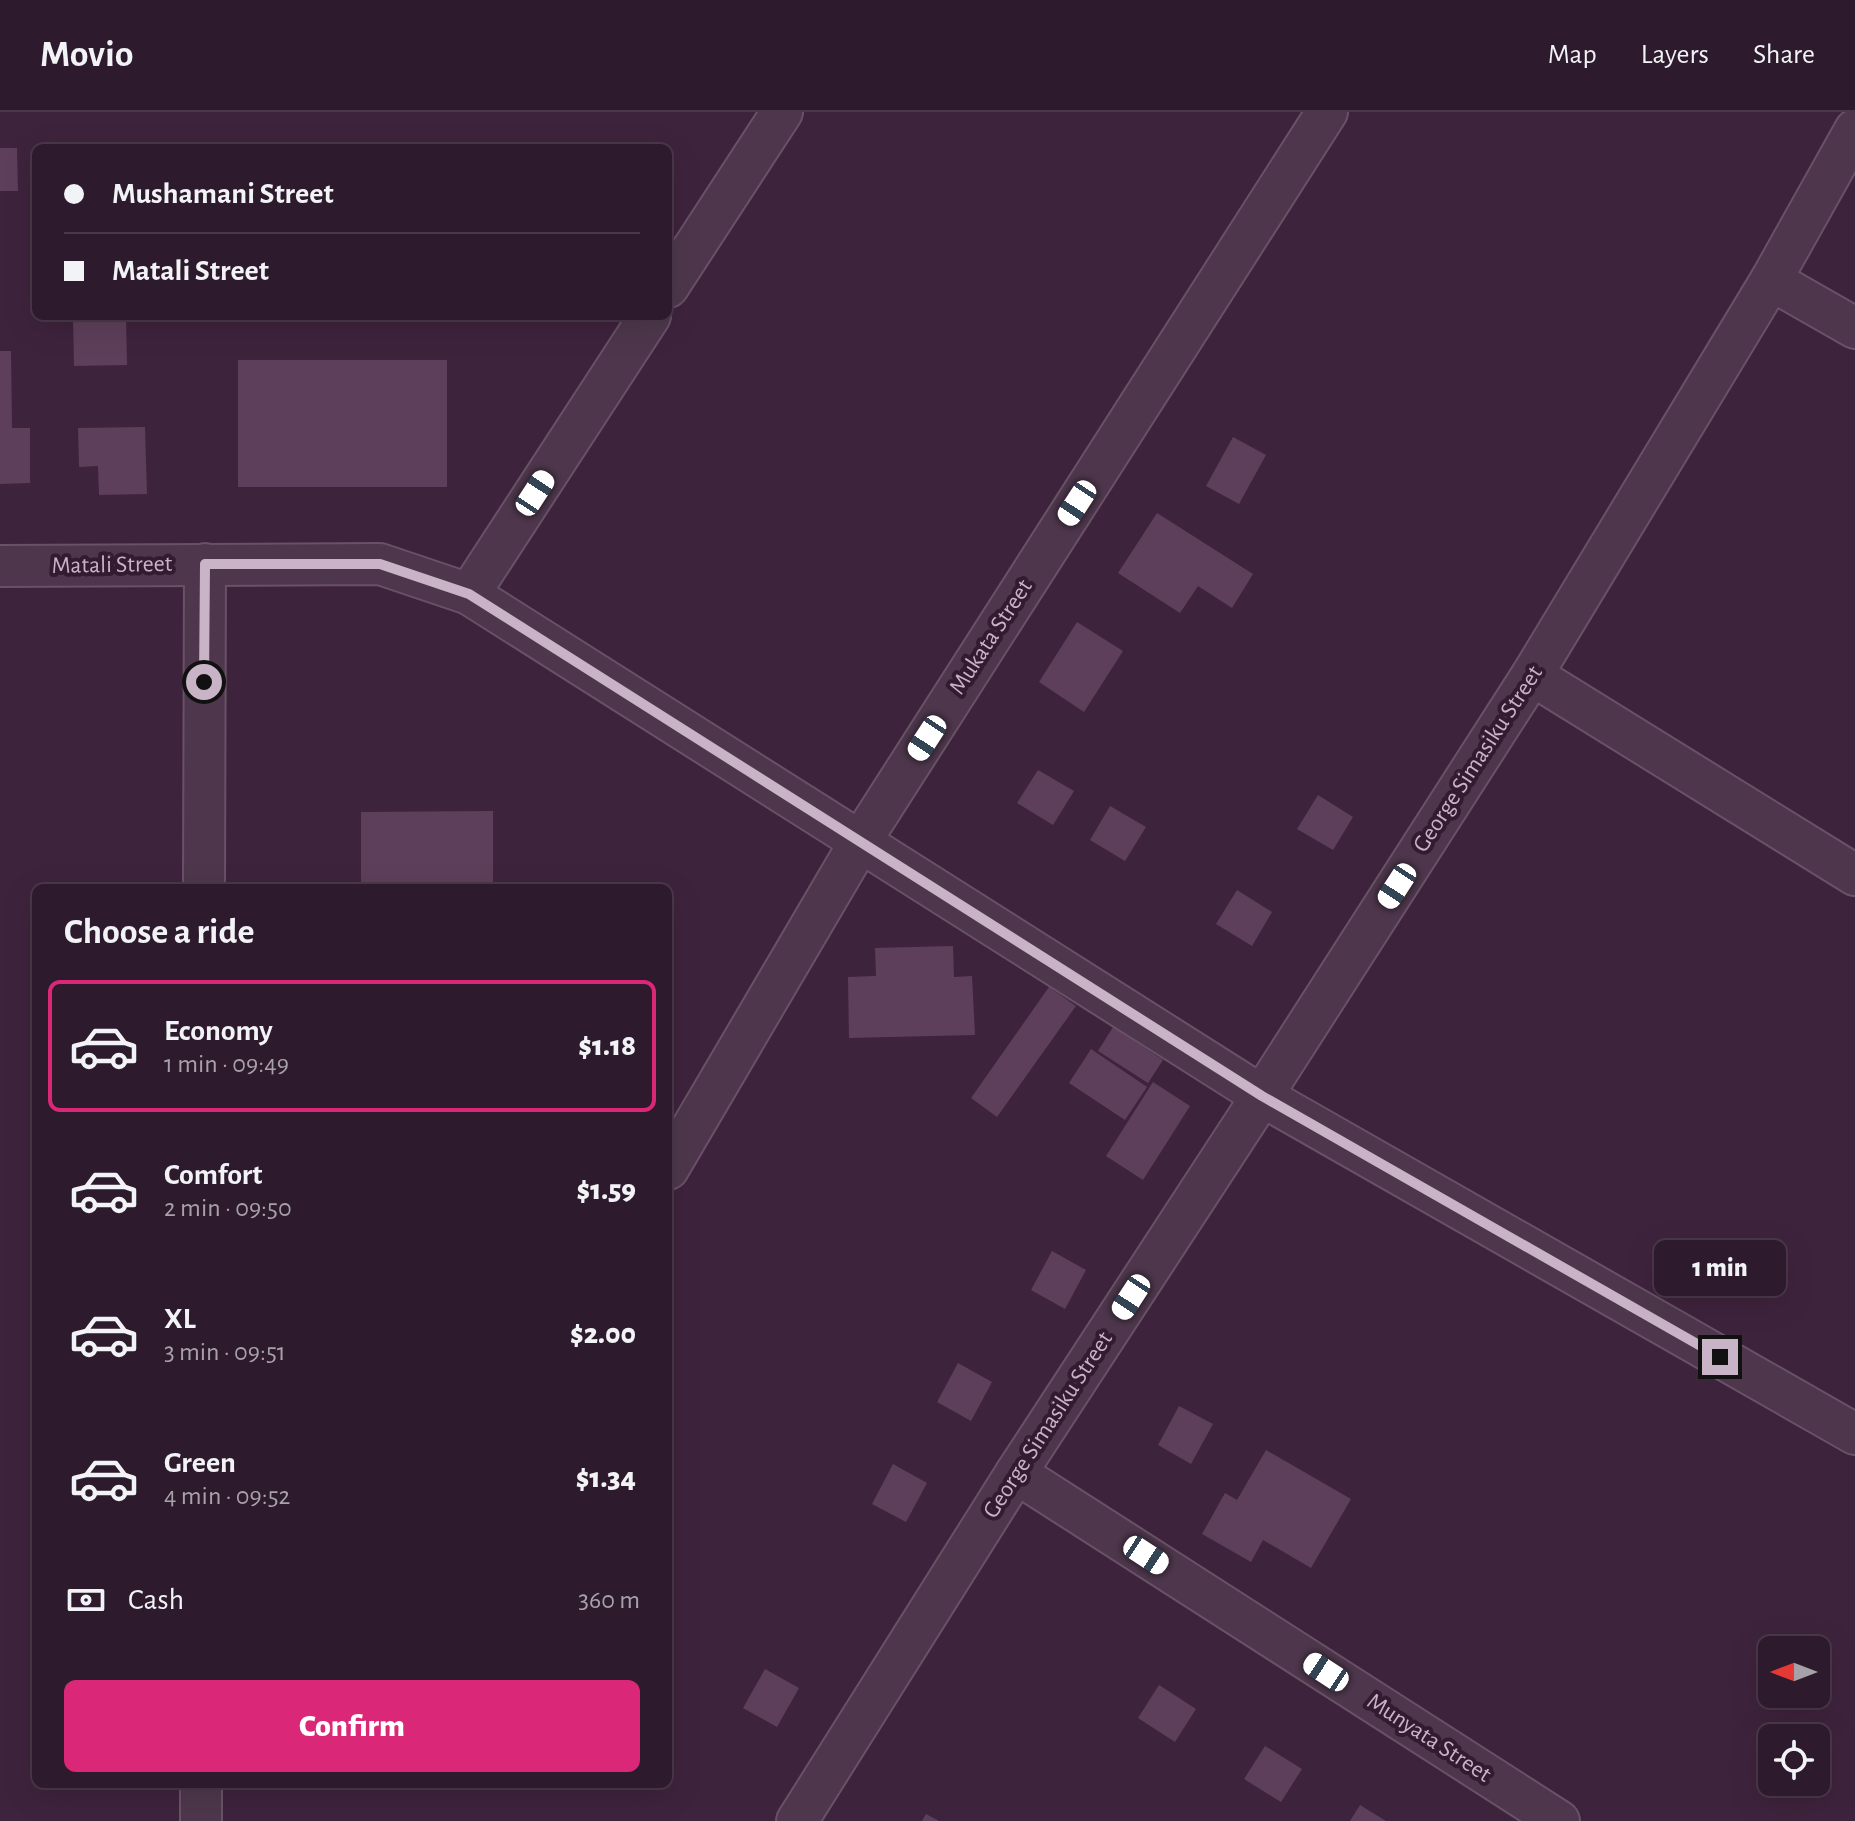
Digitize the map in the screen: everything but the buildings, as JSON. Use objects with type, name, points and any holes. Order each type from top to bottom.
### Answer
[{"type":"street","points":[[672,281],[782,112]]},
{"type":"street","name":"Mukata Street","points":[[672,1162],[860,842],[1327,112]]},
{"type":"street","name":"George Simasiku Street","points":[[797,1821],[1016,1473],[1532,675],[1771,280],[1855,130]]},
{"type":"street","points":[[1771,280],[1855,328]]},
{"type":"street","points":[[469,594],[647,320]]},
{"type":"street","points":[[204,884],[205,564]]},
{"type":"street","name":"Matali Street","points":[[0,566],[380,564],[469,594],[1262,1096],[1855,1434]]},
{"type":"street","points":[[1532,675],[1855,875]]},
{"type":"street","name":"Munyata Street","points":[[1016,1473],[1559,1821]]},
{"type":"street","points":[[201,1788],[201,1821]]},
{"type":"route","points":[[204,682],[205,564],[380,564],[469,594],[1262,1096],[1720,1357]]}]
